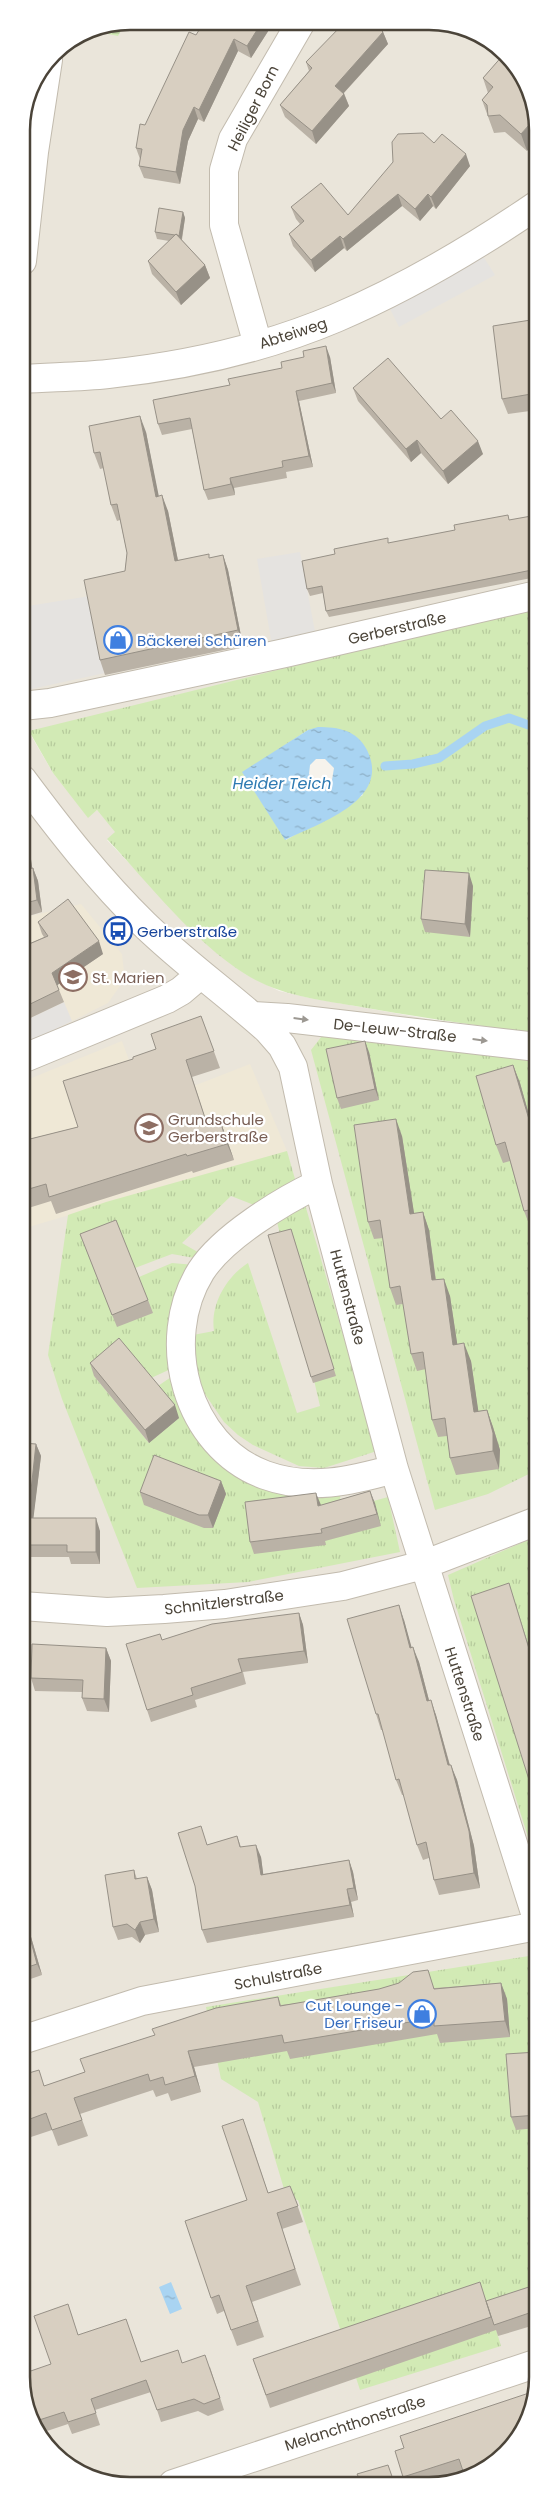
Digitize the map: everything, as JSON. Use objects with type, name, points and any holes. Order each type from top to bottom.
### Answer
[{"type":"street","name":"Heiliger Born","points":[[258,345],[224,225],[224,170],[233,140],[296,30]]},
{"type":"street","points":[[30,188],[45,77]]},
{"type":"street","name":"Abteiweg","points":[[30,378],[136,370],[191,361],[258,345],[333,319],[408,283],[496,233],[529,210]]},
{"type":"street","name":"Gerberstraße","points":[[30,705],[50,703],[285,654],[529,597]]},
{"type":"street","points":[[30,790],[56,824],[115,894],[144,924],[201,974],[167,999],[30,1056]]},
{"type":"street","name":"Huttenstraße","points":[[201,974],[253,1016],[282,1046],[293,1067],[318,1184],[394,1469],[529,1894]]},
{"type":"street","name":"De-Leuw-Straße","points":[[253,1016],[287,1018],[529,1046]]},
{"type":"street","points":[[318,1184],[281,1202],[254,1222],[224,1247],[202,1271],[190,1296],[182,1325],[180,1354],[186,1385],[197,1413],[213,1436],[233,1457],[247,1467],[266,1476],[321,1484],[345,1482],[394,1469]]},
{"type":"street","name":"Schnitzlerstraße","points":[[30,1607],[106,1612],[225,1604],[343,1586],[423,1565],[529,1524]]},
{"type":"street","name":"Schulstraße","points":[[30,2037],[142,2001],[529,1928]]},
{"type":"street","name":"Melanchthonstraße","points":[[194,2477],[529,2366]]},
{"type":"shaded area","points":[[123,30],[436,30],[461,35],[479,43],[500,59],[512,74],[524,98],[529,130],[529,608],[30,732],[30,123],[33,104],[40,86],[59,59],[80,43],[104,33]]},
{"type":"shaded area","points":[[483,256],[495,275],[399,327],[390,309]]},
{"type":"shaded area","points":[[300,552],[316,637],[272,645],[257,559]]},
{"type":"shaded area","points":[[90,596],[105,673],[30,689],[30,606]]},
{"type":"shaded area","points":[[30,734],[53,773],[88,817],[97,810],[116,832],[107,840],[199,937],[245,974],[279,991],[439,1021],[529,1032],[529,2384],[526,2403],[516,2427],[495,2452],[479,2464],[449,2475],[429,2477],[123,2477],[110,2475],[80,2464],[55,2443],[43,2427],[33,2403],[30,2377]]},
{"type":"shaded area","name":"St. Marien","points":[[81,904],[122,954],[124,972],[122,983],[108,1003],[30,1042],[30,916]]},
{"type":"shaded area","points":[[64,1002],[72,1021],[30,1042],[30,1018]]},
{"type":"shaded area","name":"Grundschule Gerberstraße","points":[[122,1041],[145,1105],[250,1064],[287,1151],[30,1227],[30,1079]]},
{"type":"green space","points":[[121,30],[118,36],[104,33]]},
{"type":"green space","points":[[529,608],[529,1032],[427,1018],[316,999],[272,987],[245,974],[207,945],[155,893],[107,839],[115,832],[97,810],[88,818],[53,773],[30,731]],"holes":[[[308,730],[363,795],[286,840],[243,773]]]},
{"type":"green space","points":[[322,1036],[529,1051],[529,1474],[488,1494],[435,1510],[311,1050]]},
{"type":"green space","points":[[287,1151],[295,1179],[259,1207],[231,1196],[182,1243],[203,1255],[200,1259],[172,1254],[135,1268],[153,1313],[139,1277],[172,1263],[195,1265],[175,1367],[149,1379],[124,1351],[94,1376],[149,1443],[155,1388],[177,1373],[207,1441],[340,1492],[341,1510],[388,1497],[400,1552],[248,1582],[137,1588],[62,1399],[48,1355],[68,1215],[106,1202]]},
{"type":"green space","points":[[304,1201],[377,1451],[324,1468],[299,1466],[253,1445],[238,1435],[224,1422],[194,1378],[193,1335],[214,1331],[213,1321],[221,1292],[233,1276],[248,1263],[297,1413],[320,1406],[275,1213]]},
{"type":"green space","points":[[529,1540],[529,1840],[454,1600],[448,1575]]},
{"type":"green space","points":[[529,1956],[529,2301],[491,2313],[501,2346],[360,2390],[298,2200],[287,2199],[258,2102],[221,2079],[206,2007]]},
{"type":"water","name":"Heider Teich","points":[[318,727],[340,729],[358,738],[367,750],[372,768],[370,783],[361,796],[348,807],[316,826],[285,840],[242,772],[308,730]],"holes":[[[316,759],[325,759],[334,768],[332,780],[325,784],[316,784],[309,774],[310,765]]]},
{"type":"water","points":[[171,2282],[182,2309],[170,2314],[159,2287]]},
{"type":"building","points":[[199,30],[257,30],[247,46],[234,39],[199,110],[194,107],[183,130],[176,172],[139,166],[142,149],[136,148],[140,124],[145,125],[189,32],[196,35]]},
{"type":"building","points":[[337,30],[381,30],[383,32],[335,86],[344,94],[312,131],[280,105],[312,68],[306,62]]},
{"type":"building","points":[[500,59],[512,74],[524,98],[528,117],[529,125],[521,134],[500,115],[488,116],[487,105],[482,100],[493,87],[483,78]]},
{"type":"building","points":[[423,133],[434,143],[442,134],[466,154],[431,197],[428,194],[415,209],[398,194],[343,239],[340,236],[311,260],[289,234],[304,221],[291,207],[321,183],[348,215],[393,162],[392,142],[398,134]]},
{"type":"building","points":[[159,208],[183,212],[179,236],[155,232]]},
{"type":"building","points":[[176,234],[205,265],[176,292],[148,261]]},
{"type":"building","points":[[529,320],[529,394],[502,399],[493,326]]},
{"type":"building","points":[[326,346],[332,383],[296,391],[309,456],[282,461],[283,467],[230,478],[231,484],[204,490],[190,418],[158,424],[153,400],[230,385],[228,379],[282,368],[281,362],[304,357],[303,351]]},
{"type":"building","points":[[388,358],[441,419],[451,410],[478,441],[443,471],[417,440],[406,449],[353,388]]},
{"type":"building","points":[[140,416],[156,497],[162,495],[175,561],[209,554],[209,558],[223,555],[238,630],[100,660],[84,580],[125,571],[127,553],[117,504],[111,505],[100,452],[94,453],[89,426]]},
{"type":"building","points":[[508,515],[509,520],[529,516],[529,571],[326,611],[322,586],[307,589],[302,561],[335,554],[334,549],[388,538],[388,543],[455,530],[454,525]]},
{"type":"building","points":[[33,868],[37,900],[30,902],[30,869]]},
{"type":"building","points":[[425,870],[469,873],[465,924],[421,919]]},
{"type":"building","points":[[68,899],[99,941],[52,973],[59,990],[30,1004],[30,944],[48,936],[38,922]]},
{"type":"building","points":[[201,1016],[214,1051],[186,1060],[207,1124],[220,1120],[227,1144],[187,1156],[186,1154],[49,1197],[46,1184],[30,1189],[30,1139],[78,1127],[63,1081],[133,1059],[133,1057],[156,1049],[151,1034]]},
{"type":"building","points":[[365,1041],[375,1089],[337,1098],[326,1049]]},
{"type":"building","points":[[513,1065],[529,1119],[529,1210],[524,1211],[505,1142],[496,1145],[476,1076]]},
{"type":"building","points":[[396,1119],[410,1214],[423,1212],[432,1280],[444,1279],[453,1345],[464,1343],[474,1412],[487,1410],[493,1433],[493,1451],[450,1458],[445,1418],[432,1420],[423,1352],[411,1354],[400,1286],[390,1288],[380,1220],[368,1222],[354,1125]]},
{"type":"building","points":[[116,1220],[148,1300],[112,1315],[80,1234]]},
{"type":"building","points":[[291,1229],[334,1369],[311,1377],[268,1235]]},
{"type":"building","points":[[119,1338],[175,1405],[145,1430],[90,1363]]},
{"type":"building","points":[[30,1444],[36,1444],[30,1500]]},
{"type":"building","points":[[154,1455],[221,1481],[208,1515],[199,1515],[140,1492]]},
{"type":"building","points":[[370,1491],[377,1514],[321,1529],[322,1533],[250,1542],[245,1502],[316,1493],[318,1506]]},
{"type":"building","points":[[30,1518],[96,1518],[96,1552],[67,1552],[67,1545],[30,1545]]},
{"type":"building","points":[[509,1583],[529,1649],[529,1780],[471,1596]]},
{"type":"building","points":[[399,1605],[410,1648],[413,1647],[427,1701],[431,1700],[448,1765],[451,1765],[469,1831],[474,1873],[434,1880],[426,1842],[417,1845],[399,1779],[396,1780],[378,1714],[376,1714],[347,1619]]},
{"type":"building","points":[[299,1613],[304,1651],[238,1659],[242,1672],[191,1688],[193,1695],[147,1710],[126,1644],[160,1634],[162,1640],[212,1624]]},
{"type":"building","points":[[32,1644],[106,1648],[104,1699],[82,1698],[83,1680],[31,1678]]},
{"type":"building","points":[[201,1826],[207,1845],[237,1836],[240,1847],[256,1845],[261,1875],[349,1860],[354,1888],[347,1889],[350,1905],[202,1930],[195,1886],[178,1833]]},
{"type":"building","points":[[134,1870],[135,1879],[147,1877],[154,1919],[140,1922],[135,1930],[127,1924],[113,1927],[105,1875]]},
{"type":"building","points":[[30,1938],[37,1964],[30,1966]]},
{"type":"building","points":[[428,1970],[434,1989],[501,1983],[505,2021],[434,2026],[434,2018],[284,2043],[282,2035],[188,2051],[195,2076],[165,2085],[163,2077],[150,2081],[148,2074],[74,2098],[82,2120],[52,2130],[46,2113],[30,2119],[30,2073],[39,2070],[44,2086],[85,2072],[80,2059],[155,2035],[152,2029],[216,2008],[278,1997],[280,2006],[379,1989],[399,1983],[413,1972]]},
{"type":"building","points":[[529,2053],[529,2116],[511,2117],[506,2054]]},
{"type":"building","points":[[243,2119],[268,2193],[290,2186],[298,2206],[277,2213],[295,2269],[246,2286],[258,2321],[231,2330],[219,2295],[211,2298],[185,2221],[247,2200],[222,2126]]},
{"type":"building","points":[[480,2282],[491,2317],[266,2395],[253,2359]]},
{"type":"building","points":[[529,2287],[529,2313],[494,2325],[486,2301]]},
{"type":"building","points":[[68,2304],[78,2335],[126,2319],[141,2362],[178,2350],[182,2363],[205,2355],[220,2398],[204,2404],[194,2399],[157,2410],[146,2380],[91,2399],[96,2413],[68,2422],[64,2412],[40,2420],[33,2403],[30,2371],[51,2364],[34,2316]]},
{"type":"building","points":[[528,2393],[526,2403],[516,2427],[504,2443],[485,2460],[463,2471],[459,2459],[403,2477],[395,2451],[404,2448],[400,2436]]},
{"type":"building","points":[[388,2465],[392,2477],[355,2477],[358,2476],[357,2474]]},
{"type":"waterway","points":[[385,766],[413,764],[439,758],[485,726],[509,718],[529,725]]},
{"type":"place","name":"Bäckerei Schüren","points":[[118,640]]},
{"type":"place","name":"Gerberstraße","points":[[118,931]]},
{"type":"place","name":"St. Marien","points":[[73,977]]},
{"type":"place","name":"Grundschule Gerberstraße","points":[[149,1128]]},
{"type":"place","name":"Cut Lounge - Der Friseur","points":[[422,2014]]}]
